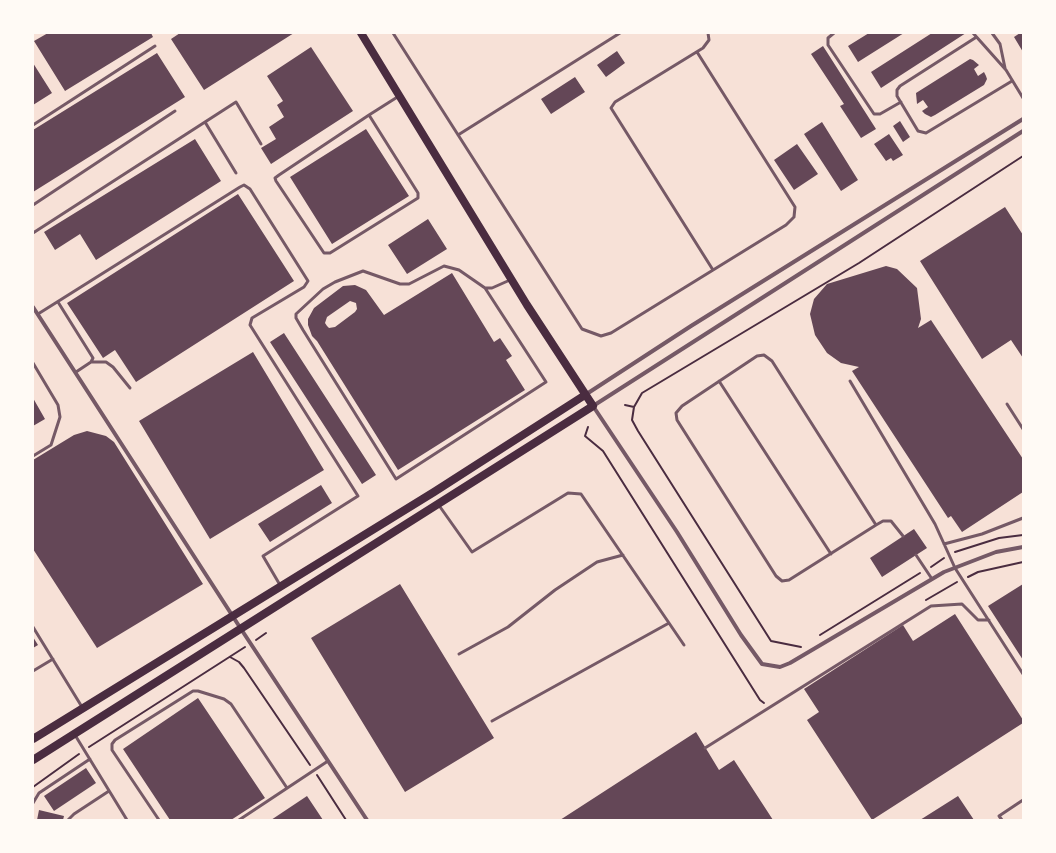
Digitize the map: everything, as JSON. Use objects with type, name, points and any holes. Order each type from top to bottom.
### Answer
[{"type":"main road","points":[[33,760],[593,406],[512,279],[361,33]]},
{"type":"main road","points":[[33,739],[434,492],[585,395]]},
{"type":"street","points":[[585,395],[691,326],[1023,119]]},
{"type":"street","points":[[1023,131],[593,406],[677,532],[741,635],[762,664],[780,667],[790,663],[944,572],[996,552],[1023,547]]},
{"type":"street","points":[[33,307],[250,644],[366,820]]},
{"type":"lane","points":[[393,33],[582,329],[601,336],[611,333],[792,221],[796,212],[795,207],[697,52]]},
{"type":"lane","points":[[458,135],[620,33]]},
{"type":"lane","points":[[708,33],[709,40],[706,45],[697,52],[615,102],[611,108],[713,270]]},
{"type":"lane","points":[[834,33],[828,38],[828,45],[874,114],[880,114],[901,102]]},
{"type":"lane","points":[[972,33],[1006,70],[1023,98]]},
{"type":"lane","points":[[992,33],[1000,44],[1006,70]]},
{"type":"lane","points":[[975,38],[900,86],[897,92],[901,102],[918,131],[926,133],[1012,81]]},
{"type":"lane","points":[[33,125],[155,46]]},
{"type":"lane","points":[[370,115],[418,193],[418,198],[330,253],[324,253],[280,188],[275,178],[400,95]]},
{"type":"lane","points":[[33,233],[236,102],[261,144]]},
{"type":"lane","points":[[33,205],[175,111]]},
{"type":"lane","points":[[205,122],[236,173]]},
{"type":"lane","points":[[38,314],[240,187],[244,185],[250,189],[308,282],[304,287],[252,318],[250,324],[358,496],[263,556],[281,586]]},
{"type":"lane","points":[[485,288],[546,382],[396,479],[303,330],[296,318],[296,314],[304,305],[335,282],[363,271],[400,284],[409,284],[436,269],[450,267],[459,270],[485,288],[492,288],[512,279]]},
{"type":"lane","points":[[58,302],[93,358],[76,372]]},
{"type":"lane","points":[[876,525],[772,361],[764,355],[757,356],[719,381],[682,406],[676,413],[677,420],[776,576],[782,581],[789,580],[831,554],[876,525],[883,520],[891,521],[903,536]]},
{"type":"lane","points":[[90,362],[106,362],[113,366],[130,388]]},
{"type":"lane","points":[[33,363],[58,405],[60,417],[51,445],[33,456]]},
{"type":"lane","points":[[719,381],[831,554]]},
{"type":"lane","points":[[850,381],[935,524],[955,568],[1023,674]]},
{"type":"lane","points":[[1008,404],[1023,429]]},
{"type":"lane","points":[[438,504],[472,552],[568,493],[581,494],[684,645]]},
{"type":"lane","points":[[944,544],[982,534],[1023,518]]},
{"type":"lane","points":[[459,654],[508,627],[555,590],[597,562],[623,555]]},
{"type":"lane","points":[[916,555],[932,579]]},
{"type":"lane","points":[[705,748],[931,606],[962,604],[978,620],[989,620]]},
{"type":"lane","points":[[492,721],[669,623]]},
{"type":"lane","points":[[33,627],[83,709]]},
{"type":"lane","points":[[33,672],[53,659]]},
{"type":"lane","points":[[159,820],[112,750],[112,744],[115,740],[193,691],[198,690],[224,699],[231,704],[287,788]]},
{"type":"lane","points":[[74,734],[127,820]]},
{"type":"lane","points":[[33,803],[39,793],[90,759]]},
{"type":"lane","points":[[239,820],[328,761]]},
{"type":"lane","points":[[68,820],[74,814],[109,791]]},
{"type":"lane","points":[[1002,820],[999,816],[1023,800]]},
{"type":"path","points":[[806,644],[799,648],[771,641],[638,431],[632,420],[634,407],[642,392],[859,263],[1023,156]]},
{"type":"path","points":[[625,405],[634,407]]},
{"type":"path","points":[[588,427],[585,436],[603,451],[760,700],[766,702]]},
{"type":"path","points":[[819,636],[949,555],[999,538],[1023,535]]},
{"type":"path","points":[[921,603],[962,579],[978,572],[1023,562]]},
{"type":"path","points":[[33,787],[84,750],[266,633]]},
{"type":"path","points":[[229,657],[239,662],[244,668],[314,770],[346,820]]},
{"type":"building","points":[[48,33],[151,33],[153,37],[65,91],[34,41]]},
{"type":"building","points":[[180,33],[294,33],[204,90],[171,39]]},
{"type":"building","points":[[869,33],[904,33],[858,62],[848,46]]},
{"type":"building","points":[[932,33],[966,33],[881,88],[871,72]]},
{"type":"building","points":[[1020,33],[1023,33],[1023,52],[1014,37]]},
{"type":"building","points":[[823,46],[876,129],[861,138],[840,106],[844,104],[811,54]]},
{"type":"building","points":[[311,47],[353,111],[271,164],[261,148],[276,139],[269,127],[284,117],[277,105],[283,101],[267,76]]},
{"type":"building","points":[[617,51],[625,63],[606,77],[597,65]]},
{"type":"building","points":[[157,53],[185,97],[33,192],[33,130]]},
{"type":"building","points":[[970,59],[979,65],[974,69],[978,76],[984,72],[987,79],[984,85],[931,117],[925,114],[922,111],[928,107],[923,100],[917,104],[916,93]]},
{"type":"building","points":[[33,63],[52,93],[33,105]]},
{"type":"building","points":[[575,77],[585,92],[551,114],[541,99]]},
{"type":"building","points":[[900,121],[910,137],[903,142],[893,126]]},
{"type":"building","points":[[822,122],[858,180],[841,191],[804,134]]},
{"type":"building","points":[[366,129],[409,196],[332,244],[290,177]]},
{"type":"building","points":[[889,134],[903,155],[893,161],[891,158],[886,161],[874,144]]},
{"type":"building","points":[[195,139],[221,181],[96,260],[80,234],[55,250],[44,232]]},
{"type":"building","points":[[797,144],[818,174],[794,190],[774,160]]},
{"type":"building","points":[[238,194],[294,281],[136,382],[115,350],[103,358],[67,303]]},
{"type":"building","points":[[1005,207],[1023,235],[1023,358],[1011,340],[982,359],[920,261]]},
{"type":"building","points":[[428,219],[447,249],[407,274],[388,245]]},
{"type":"building","points":[[886,266],[897,269],[917,288],[921,319],[918,328],[931,320],[1023,459],[1023,492],[962,532],[951,516],[948,518],[852,371],[859,367],[841,363],[827,353],[815,335],[810,314],[814,299],[827,284]]},
{"type":"building","points":[[452,273],[494,342],[500,338],[512,356],[506,360],[525,390],[398,470],[317,341],[312,336],[308,325],[308,319],[314,308],[343,286],[355,285],[366,290],[384,315]],"holes":[[[350,301],[356,303],[357,309],[355,312],[335,327],[329,328],[327,326],[325,323],[327,317]]]},
{"type":"building","points":[[284,333],[376,475],[362,484],[270,342]]},
{"type":"building","points":[[253,352],[324,470],[210,539],[139,421]]},
{"type":"building","points":[[33,398],[45,419],[33,426]]},
{"type":"building","points":[[87,431],[106,436],[114,442],[203,584],[97,648],[33,549],[33,460],[74,435]]},
{"type":"building","points":[[321,485],[332,503],[270,542],[258,524]]},
{"type":"building","points":[[914,529],[927,548],[882,577],[870,558]]},
{"type":"building","points":[[400,584],[494,738],[405,792],[311,638]]},
{"type":"building","points":[[1023,584],[1023,660],[988,606]]},
{"type":"building","points":[[955,614],[1023,720],[1023,723],[872,820],[807,720],[819,712],[804,689],[903,625],[913,641]]},
{"type":"building","points":[[33,637],[38,645],[33,648]]},
{"type":"building","points":[[198,698],[265,798],[231,820],[170,820],[123,749]]},
{"type":"building","points":[[696,732],[719,770],[734,760],[773,820],[560,820]]},
{"type":"building","points":[[86,768],[96,783],[54,811],[44,796]]},
{"type":"building","points":[[307,796],[323,820],[271,820]]},
{"type":"building","points":[[958,796],[974,820],[920,820]]},
{"type":"building","points":[[39,810],[64,816],[63,820],[37,820]]}]
